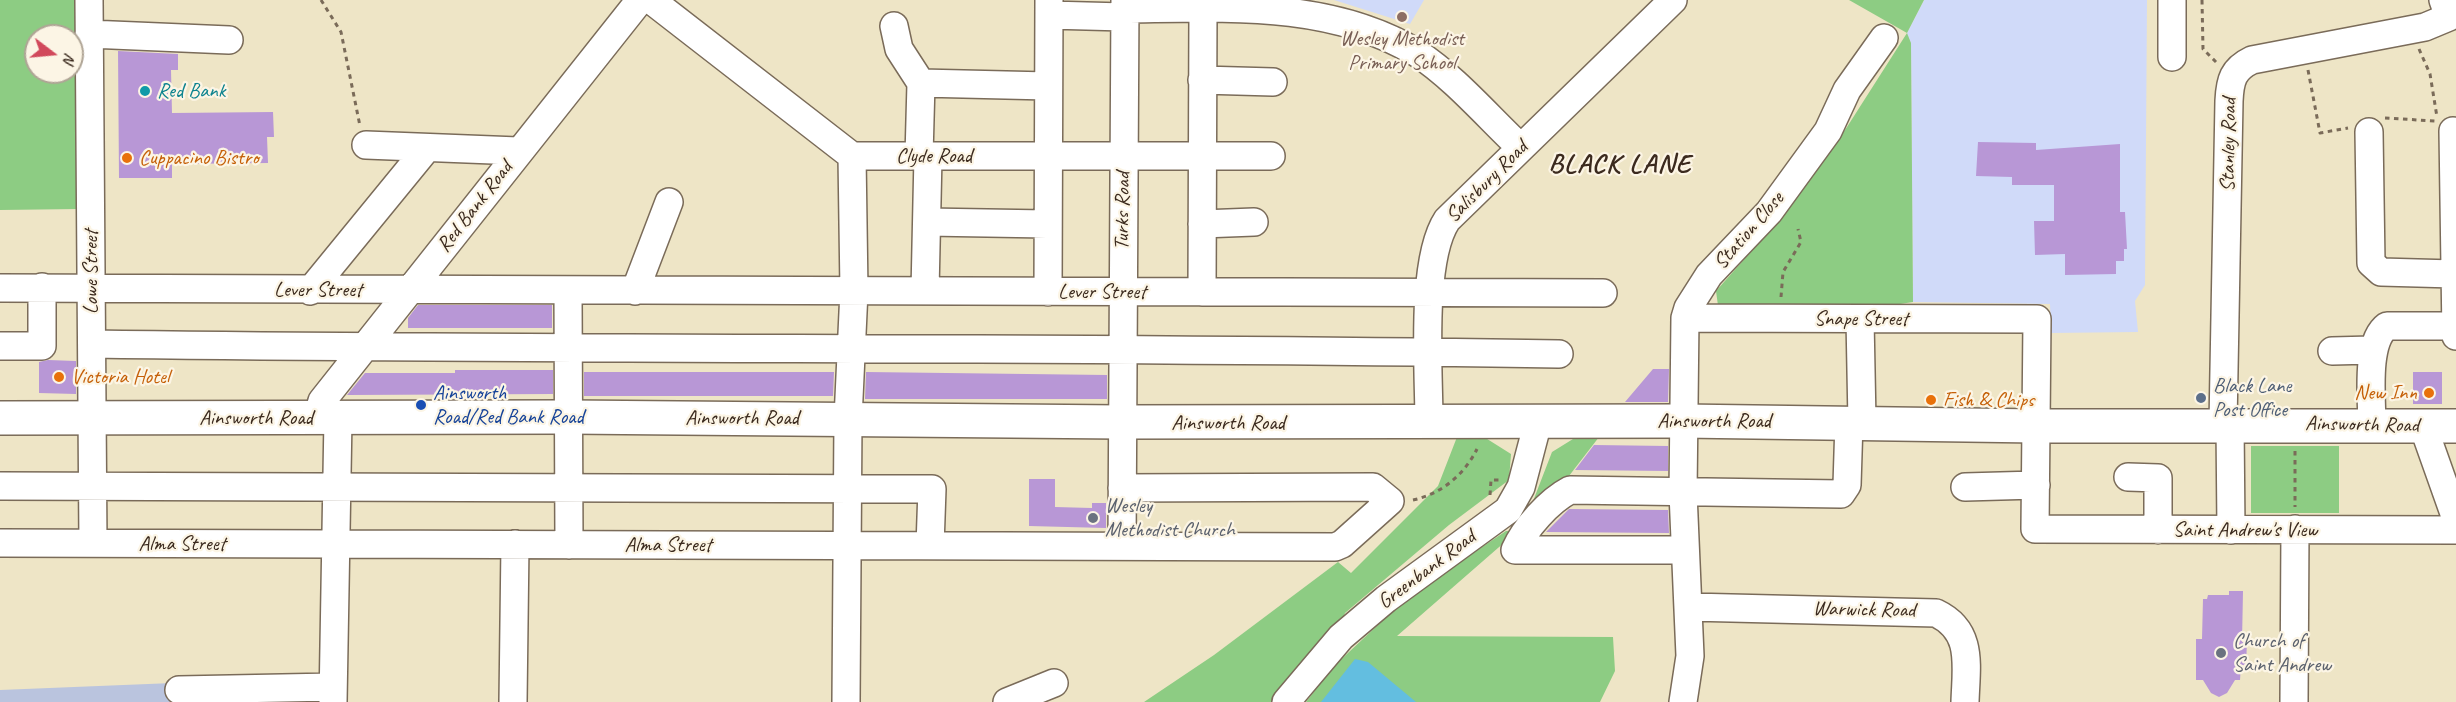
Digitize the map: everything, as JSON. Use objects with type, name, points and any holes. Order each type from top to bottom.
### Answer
[{"type":"main road","name":"Ainsworth Road","points":[[0,418],[568,417],[1121,422],[1683,421],[2037,426],[2226,424],[2456,426]]},
{"type":"street","name":"Lowe Street","points":[[89,0],[93,543]]},
{"type":"street","name":"Red Bank Road","points":[[328,418],[322,401],[640,0]]},
{"type":"street","points":[[651,0],[852,156],[854,291],[848,419],[846,702]]},
{"type":"street","name":"Salisbury Road","points":[[1429,423],[1430,292],[1440,231],[1447,220],[1673,0]]},
{"type":"street","points":[[2172,0],[2172,57]]},
{"type":"street","name":"Stanley Road","points":[[2231,530],[2226,424],[2229,101],[2232,77],[2241,65],[2252,60],[2412,31],[2449,17],[2443,0]]},
{"type":"street","points":[[1048,292],[1049,8],[1203,8],[1284,5],[1339,18],[1410,48],[1434,66],[1521,148]]},
{"type":"street","name":"Turks Road","points":[[1122,546],[1124,8]]},
{"type":"street","points":[[1202,292],[1203,8]]},
{"type":"street","points":[[894,26],[899,49],[921,83],[927,222],[925,291]]},
{"type":"street","points":[[89,34],[229,40]]},
{"type":"street","name":"Station Close","points":[[1683,702],[1690,656],[1690,607],[1683,493],[1685,318],[1688,308],[1709,275],[1769,212],[1828,131],[1869,48]]},
{"type":"street","points":[[1202,80],[1273,82]]},
{"type":"street","points":[[921,83],[1048,86]]},
{"type":"street","points":[[2370,128],[2371,263],[2381,272],[2455,277]]},
{"type":"street","points":[[2453,131],[2456,336]]},
{"type":"street","points":[[366,145],[518,151]]},
{"type":"street","points":[[310,291],[428,148]]},
{"type":"street","name":"Clyde Road","points":[[852,156],[1271,156]]},
{"type":"street","points":[[635,291],[669,202]]},
{"type":"street","points":[[927,222],[1047,224]]},
{"type":"street","points":[[1202,224],[1254,222]]},
{"type":"street","name":"Lever Street","points":[[0,288],[92,287],[310,291],[1430,292],[1568,283],[1603,292]]},
{"type":"street","points":[[0,346],[42,346],[42,287]]},
{"type":"street","points":[[568,291],[569,544]]},
{"type":"street","name":"Snape Street","points":[[1685,318],[2037,319],[2037,426]]},
{"type":"street","points":[[1685,550],[1515,550],[1521,537],[1560,495],[1570,490],[1840,494],[1847,486],[1855,422],[1860,319]]},
{"type":"street","points":[[2373,426],[2372,350],[2383,329],[2387,326],[2456,326]]},
{"type":"street","points":[[92,344],[568,350],[1122,349],[1559,354]]},
{"type":"street","points":[[2332,351],[2372,350]]},
{"type":"street","points":[[179,690],[333,694],[337,488],[328,418]]},
{"type":"street","name":"Greenbank Road","points":[[1286,702],[1341,637],[1386,599],[1508,510],[1521,487],[1538,422]]},
{"type":"street","points":[[1965,487],[2036,485],[2037,426]]},
{"type":"street","points":[[2423,426],[2456,519]]},
{"type":"street","points":[[2128,477],[2158,478],[2158,530]]},
{"type":"street","name":"Saint Andrew's View","points":[[2036,485],[2035,529],[2456,530]]},
{"type":"street","points":[[0,486],[932,489],[930,546]]},
{"type":"street","points":[[1122,488],[1373,487],[1390,501]]},
{"type":"street","name":"Alma Street","points":[[0,543],[1335,547],[1342,544],[1390,501]]},
{"type":"street","points":[[2294,702],[2295,530]]},
{"type":"street","points":[[513,702],[515,544]]},
{"type":"street","name":"Warwick Road","points":[[1690,607],[1936,613],[1957,627],[1963,639],[1965,702]]},
{"type":"street","points":[[1007,702],[1055,683]]},
{"type":"path","points":[[321,0],[341,32],[358,120],[366,145]]},
{"type":"path","points":[[2202,0],[2203,49],[2232,77]]},
{"type":"path","points":[[2305,51],[2320,133],[2370,128],[2379,118],[2433,119],[2438,122],[2430,74],[2412,31]]},
{"type":"path","points":[[1782,319],[1783,272],[1801,242],[1797,229]]},
{"type":"path","points":[[2295,425],[2295,530]]},
{"type":"path","points":[[1390,501],[1414,500],[1448,485],[1464,470],[1477,449]]},
{"type":"shaded area","name":"Wesley Methodist Primary School","points":[[1334,0],[1424,0],[1410,24]]},
{"type":"shaded area","points":[[1924,0],[2147,0],[2145,285],[2135,301],[2138,332],[2051,333],[2050,304],[1913,302],[1911,44],[1907,33]]},
{"type":"shaded area","points":[[321,677],[320,702],[0,702],[0,690]]},
{"type":"green space","points":[[0,0],[77,0],[77,24],[24,24],[24,84],[78,84],[79,209],[0,210]]},
{"type":"green space","points":[[1849,0],[1924,0],[1907,33]]},
{"type":"green space","points":[[1907,33],[1911,43],[1913,302],[1862,310],[1719,313],[1716,291],[1787,211],[1847,127]]},
{"type":"green space","points":[[1606,428],[1545,507],[1518,530],[1530,509],[1552,452],[1573,439]]},
{"type":"green space","points":[[1457,437],[1484,437],[1511,454],[1509,480],[1449,525],[1345,613],[1340,628],[1277,702],[1144,702],[1214,655],[1338,562],[1351,573],[1438,486]]},
{"type":"green space","points":[[2251,446],[2339,446],[2339,513],[2251,513]]},
{"type":"green space","points":[[1506,531],[1517,531],[1397,636],[1613,637],[1615,671],[1600,702],[1306,702],[1334,666],[1410,595]]},
{"type":"water","points":[[1355,659],[1368,662],[1416,702],[1321,702]]},
{"type":"building","name":"Red Bank","points":[[118,51],[178,54],[178,70],[171,70],[172,113],[273,112],[274,137],[267,137],[268,163],[172,164],[172,178],[119,178]]},
{"type":"building","points":[[1978,142],[2036,143],[2036,150],[2120,144],[2120,212],[2125,212],[2127,249],[2124,249],[2124,261],[2116,261],[2116,274],[2065,275],[2065,254],[2035,255],[2034,221],[2054,221],[2054,185],[2012,185],[2012,177],[1976,176]]},
{"type":"building","points":[[418,305],[552,305],[552,328],[408,328],[408,318]]},
{"type":"building","name":"Victoria Hotel","points":[[76,361],[76,394],[39,393],[39,362]]},
{"type":"building","points":[[1653,369],[1669,369],[1668,402],[1625,402]]},
{"type":"building","points":[[455,370],[553,370],[553,394],[347,395],[365,373],[455,373]]},
{"type":"building","points":[[584,372],[834,372],[833,396],[584,396]]},
{"type":"building","points":[[866,372],[1107,375],[1107,399],[865,399]]},
{"type":"building","points":[[2413,372],[2442,372],[2442,404],[2413,404]]},
{"type":"building","points":[[1594,445],[1668,446],[1668,471],[1575,470]]},
{"type":"building","points":[[1029,479],[1055,479],[1055,507],[1092,508],[1092,503],[1106,503],[1106,528],[1029,526]]},
{"type":"building","points":[[1569,509],[1668,510],[1669,533],[1546,532]]},
{"type":"building","name":"Church of Saint Andrew","points":[[2229,591],[2243,591],[2242,642],[2247,642],[2246,665],[2241,665],[2240,680],[2235,680],[2227,693],[2219,697],[2211,693],[2203,680],[2196,680],[2196,639],[2202,639],[2203,599],[2207,599],[2208,595],[2229,595]]},
{"type":"place","name":"Wesley Methodist Primary School","points":[[1402,17]]},
{"type":"place","name":"Red Bank","points":[[145,91]]},
{"type":"place","name":"Cuppacino Bistro","points":[[127,158]]},
{"type":"place","name":"Victoria Hotel","points":[[59,377]]},
{"type":"place","name":"New Inn","points":[[2429,393]]},
{"type":"place","name":"Black Lane Post Office","points":[[2201,398]]},
{"type":"place","name":"Fish & Chips","points":[[1931,400]]},
{"type":"place","name":"Ainsworth Road/Red Bank Road","points":[[421,405]]},
{"type":"place","name":"Wesley Methodist Church","points":[[1093,518]]},
{"type":"place","name":"Church of Saint Andrew","points":[[2221,653]]},
{"type":"district","name":"BLACK LANE","points":[[1620,165]]}]
